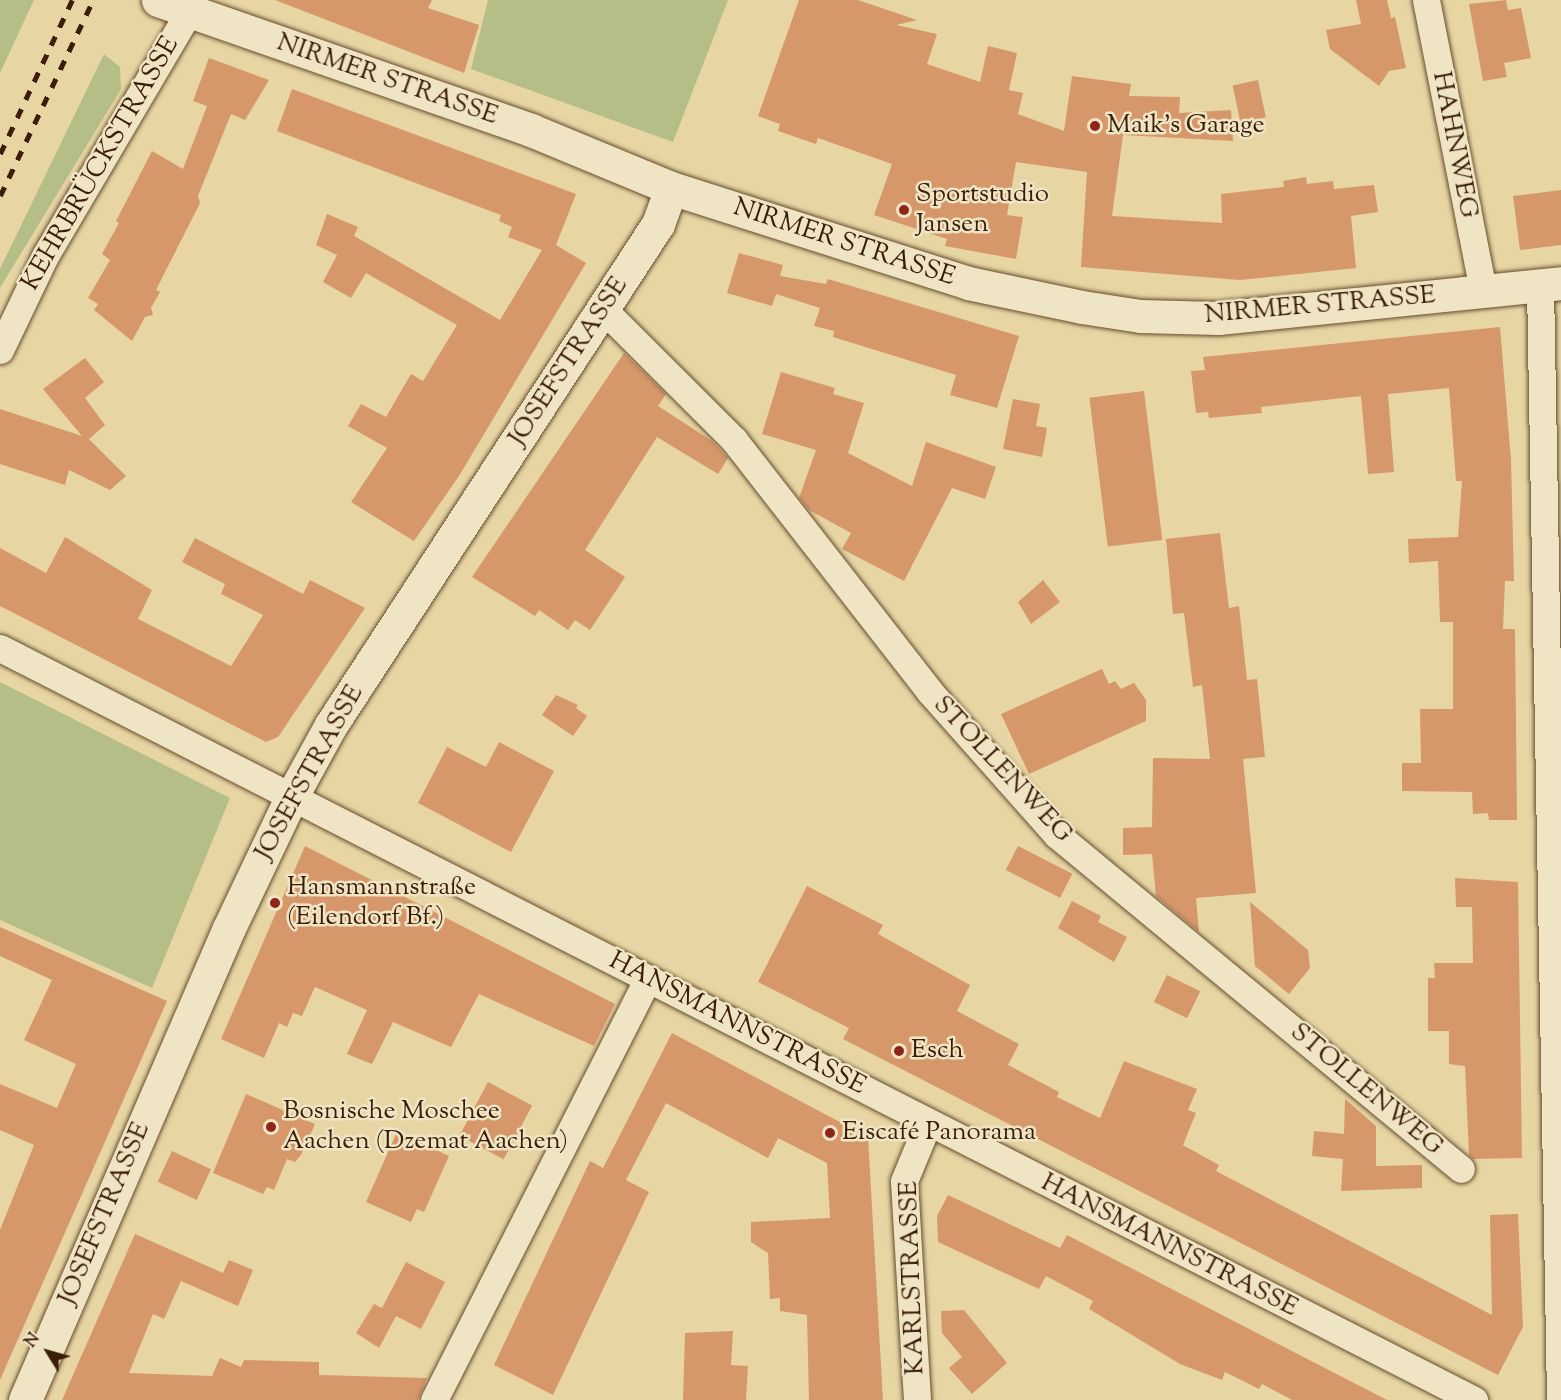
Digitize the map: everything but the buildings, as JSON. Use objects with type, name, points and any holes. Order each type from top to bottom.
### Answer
[{"type":"street","name":"NIRMER STRASSE","points":[[158,0],[531,130],[671,188],[968,283],[1140,316],[1218,318],[1551,284]]},
{"type":"street","name":"HAHNWEG","points":[[1426,0],[1483,291]]},
{"type":"street","name":"KEHRBRÜCKSTRASSE","points":[[0,350],[45,256],[189,12]]},
{"type":"street","name":"JOSEFSTRASSE","points":[[25,1400],[229,928],[293,794],[331,725],[604,310],[657,224],[671,188]]},
{"type":"street","points":[[1551,284],[1560,1400]]},
{"type":"street","name":"STOLLENWEG","points":[[604,310],[734,440],[930,692],[1057,835],[1461,1169]]},
{"type":"street","name":"HANSMANNSTRASSE","points":[[0,648],[293,794],[928,1123],[1474,1400]]},
{"type":"street","points":[[434,1400],[648,978]]},
{"type":"street","name":"KARLSTRASSE","points":[[917,1400],[904,1181],[928,1123]]},
{"type":"green space","points":[[0,0],[34,0],[0,73]]},
{"type":"green space","points":[[488,0],[728,0],[673,142],[471,69]]},
{"type":"green space","points":[[104,54],[120,67],[121,89],[0,288],[0,269]]},
{"type":"green space","points":[[0,682],[230,798],[152,988],[0,920]]},
{"type":"railway","points":[[0,154],[72,0]]},
{"type":"railway","points":[[0,196],[93,0]]},
{"type":"place","name":"Maik's Garage","points":[[1095,126]]},
{"type":"place","name":"Sportstudio Jansen","points":[[904,210]]},
{"type":"place","name":"Hansmannstraße (Eilendorf Bf.)","points":[[275,903]]},
{"type":"place","name":"Esch","points":[[899,1051]]},
{"type":"place","name":"Bosnische Moschee Aachen (Dzemat Aachen)","points":[[271,1127]]},
{"type":"place","name":"Eiscafé Panorama","points":[[830,1133]]}]
